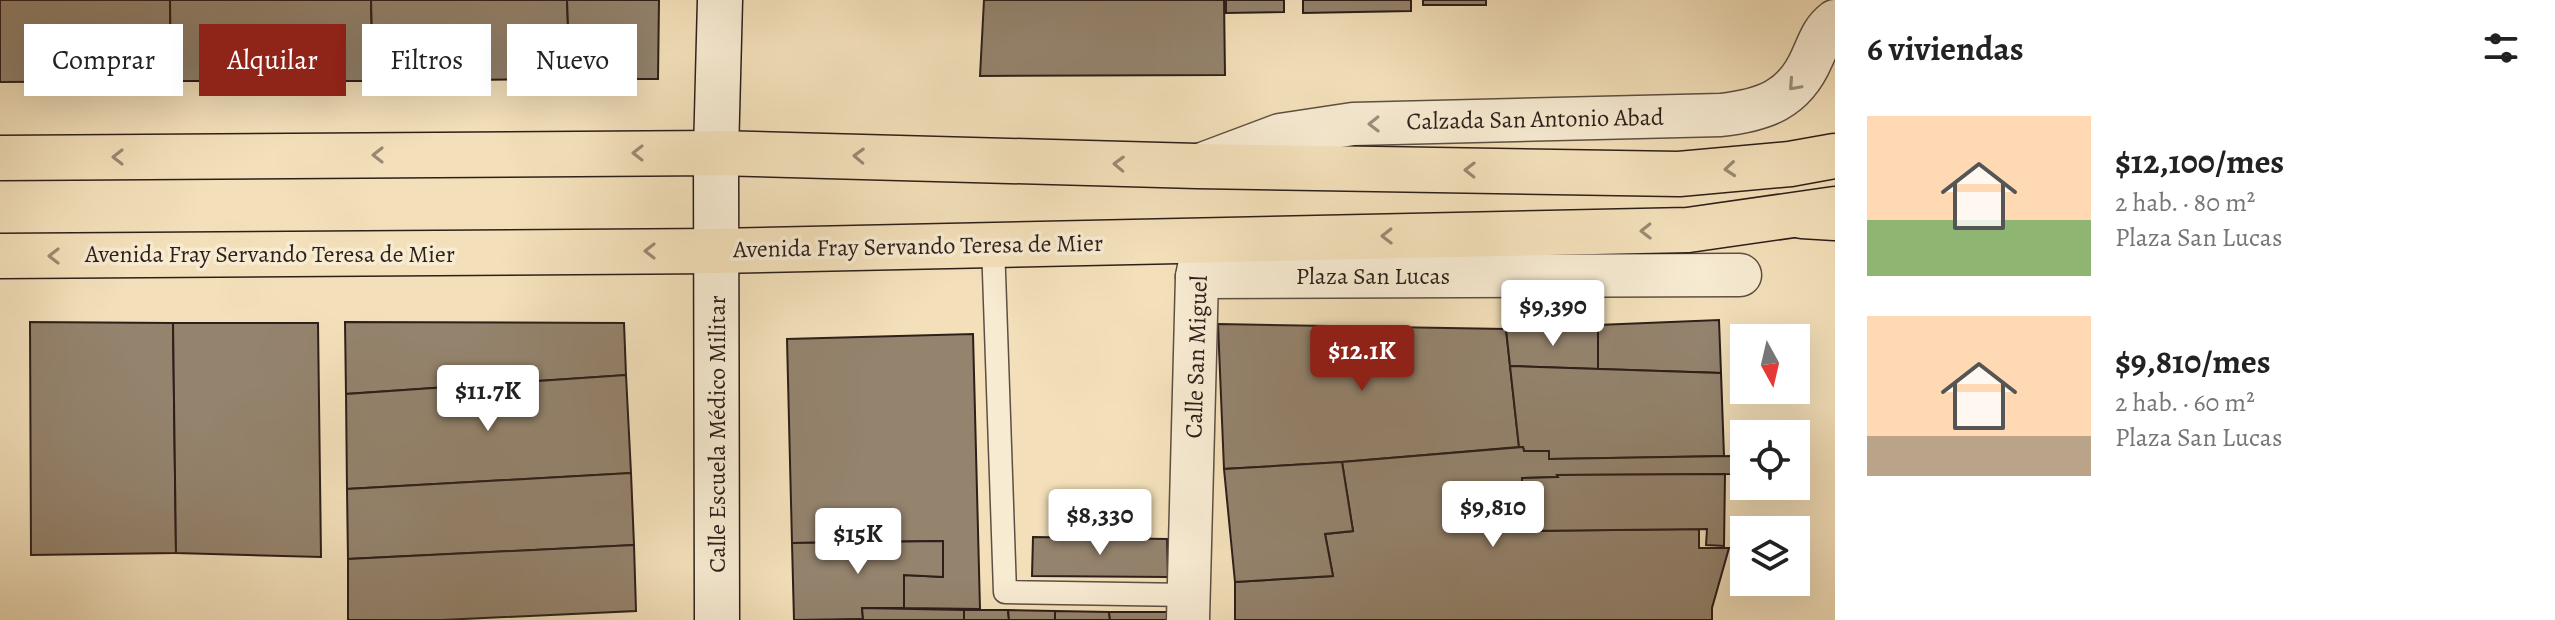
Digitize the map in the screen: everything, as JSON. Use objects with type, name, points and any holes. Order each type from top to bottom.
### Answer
[{"type":"main road","points":[[0,158],[716,153],[1197,166],[1679,174],[1790,164],[1835,156]]},
{"type":"main road","name":"Avenida Fray Servando Teresa de Mier","points":[[0,256],[716,251],[993,244],[1200,258],[1688,230],[1824,215]]},
{"type":"street","name":"Calle Escuela Médico Militar","points":[[717,620],[716,153],[720,0]]},
{"type":"street","name":"Calzada San Antonio Abad","points":[[1197,166],[1280,135],[1353,124],[1721,115],[1749,111],[1779,100],[1796,85],[1811,62],[1825,29],[1835,21]]},
{"type":"street","name":"Plaza San Lucas","points":[[1200,258],[1740,275]]},
{"type":"street","name":"Calle San Miguel","points":[[1188,607],[1200,258]]},
{"type":"lane","points":[[993,244],[1005,592],[1188,607]]},
{"type":"building","points":[[0,0],[170,0],[170,24],[24,24],[24,82],[0,82]]},
{"type":"building","points":[[170,0],[371,0],[372,24],[362,24],[362,81],[346,81],[346,24],[199,24],[199,81],[183,81],[183,24],[170,24]]},
{"type":"building","points":[[371,0],[567,0],[568,24],[507,24],[507,80],[491,80],[491,24],[372,24]]},
{"type":"building","points":[[567,0],[659,0],[658,79],[637,79],[637,24],[568,24]]},
{"type":"building","points":[[984,0],[1224,0],[1225,75],[980,76]]},
{"type":"building","points":[[1226,0],[1284,0],[1284,12],[1226,13]]},
{"type":"building","points":[[1303,0],[1411,0],[1411,11],[1303,13]]},
{"type":"building","points":[[1423,0],[1486,0],[1486,5],[1423,5]]},
{"type":"building","points":[[1719,320],[1721,373],[1598,369],[1598,325]]},
{"type":"building","points":[[30,322],[173,323],[176,553],[31,555]]},
{"type":"building","points":[[345,322],[624,323],[626,375],[346,394]]},
{"type":"building","points":[[173,323],[318,323],[321,557],[176,553]]},
{"type":"building","points":[[1218,324],[1506,329],[1519,447],[1224,469]]},
{"type":"building","points":[[1506,329],[1598,330],[1598,369],[1510,366]]},
{"type":"building","points":[[973,334],[980,609],[904,608],[904,575],[943,577],[943,541],[792,543],[787,339]]},
{"type":"building","points":[[1510,366],[1721,373],[1724,456],[1549,459],[1549,451],[1524,451],[1523,447],[1519,447]]},
{"type":"building","points":[[626,375],[631,473],[347,489],[346,394]]},
{"type":"building","points":[[1523,447],[1524,451],[1549,451],[1549,459],[1730,456],[1730,474],[1522,478],[1523,531],[1699,529],[1699,548],[1729,548],[1712,608],[1712,620],[1235,620],[1235,582],[1333,576],[1325,534],[1353,531],[1342,462]]},
{"type":"building","points":[[1342,462],[1353,531],[1325,534],[1333,576],[1235,582],[1224,469]]},
{"type":"building","points":[[631,473],[634,545],[348,559],[347,489]]},
{"type":"building","points":[[1725,474],[1724,546],[1706,545],[1707,529],[1523,531],[1522,478]]},
{"type":"building","points":[[1033,537],[1167,539],[1168,577],[1032,576]]},
{"type":"building","points":[[943,541],[943,577],[904,575],[904,608],[862,608],[863,619],[794,620],[792,543]]},
{"type":"building","points":[[634,545],[636,611],[442,620],[348,620],[348,559]]},
{"type":"building","points":[[862,608],[964,610],[964,620],[836,620],[863,619]]},
{"type":"building","points":[[964,610],[1008,610],[1009,620],[964,620]]},
{"type":"building","points":[[1008,610],[1055,611],[1055,620],[1009,620]]},
{"type":"building","points":[[1055,611],[1109,612],[1110,620],[1055,620]]},
{"type":"building","points":[[1109,612],[1171,612],[1171,620],[1110,620]]}]
